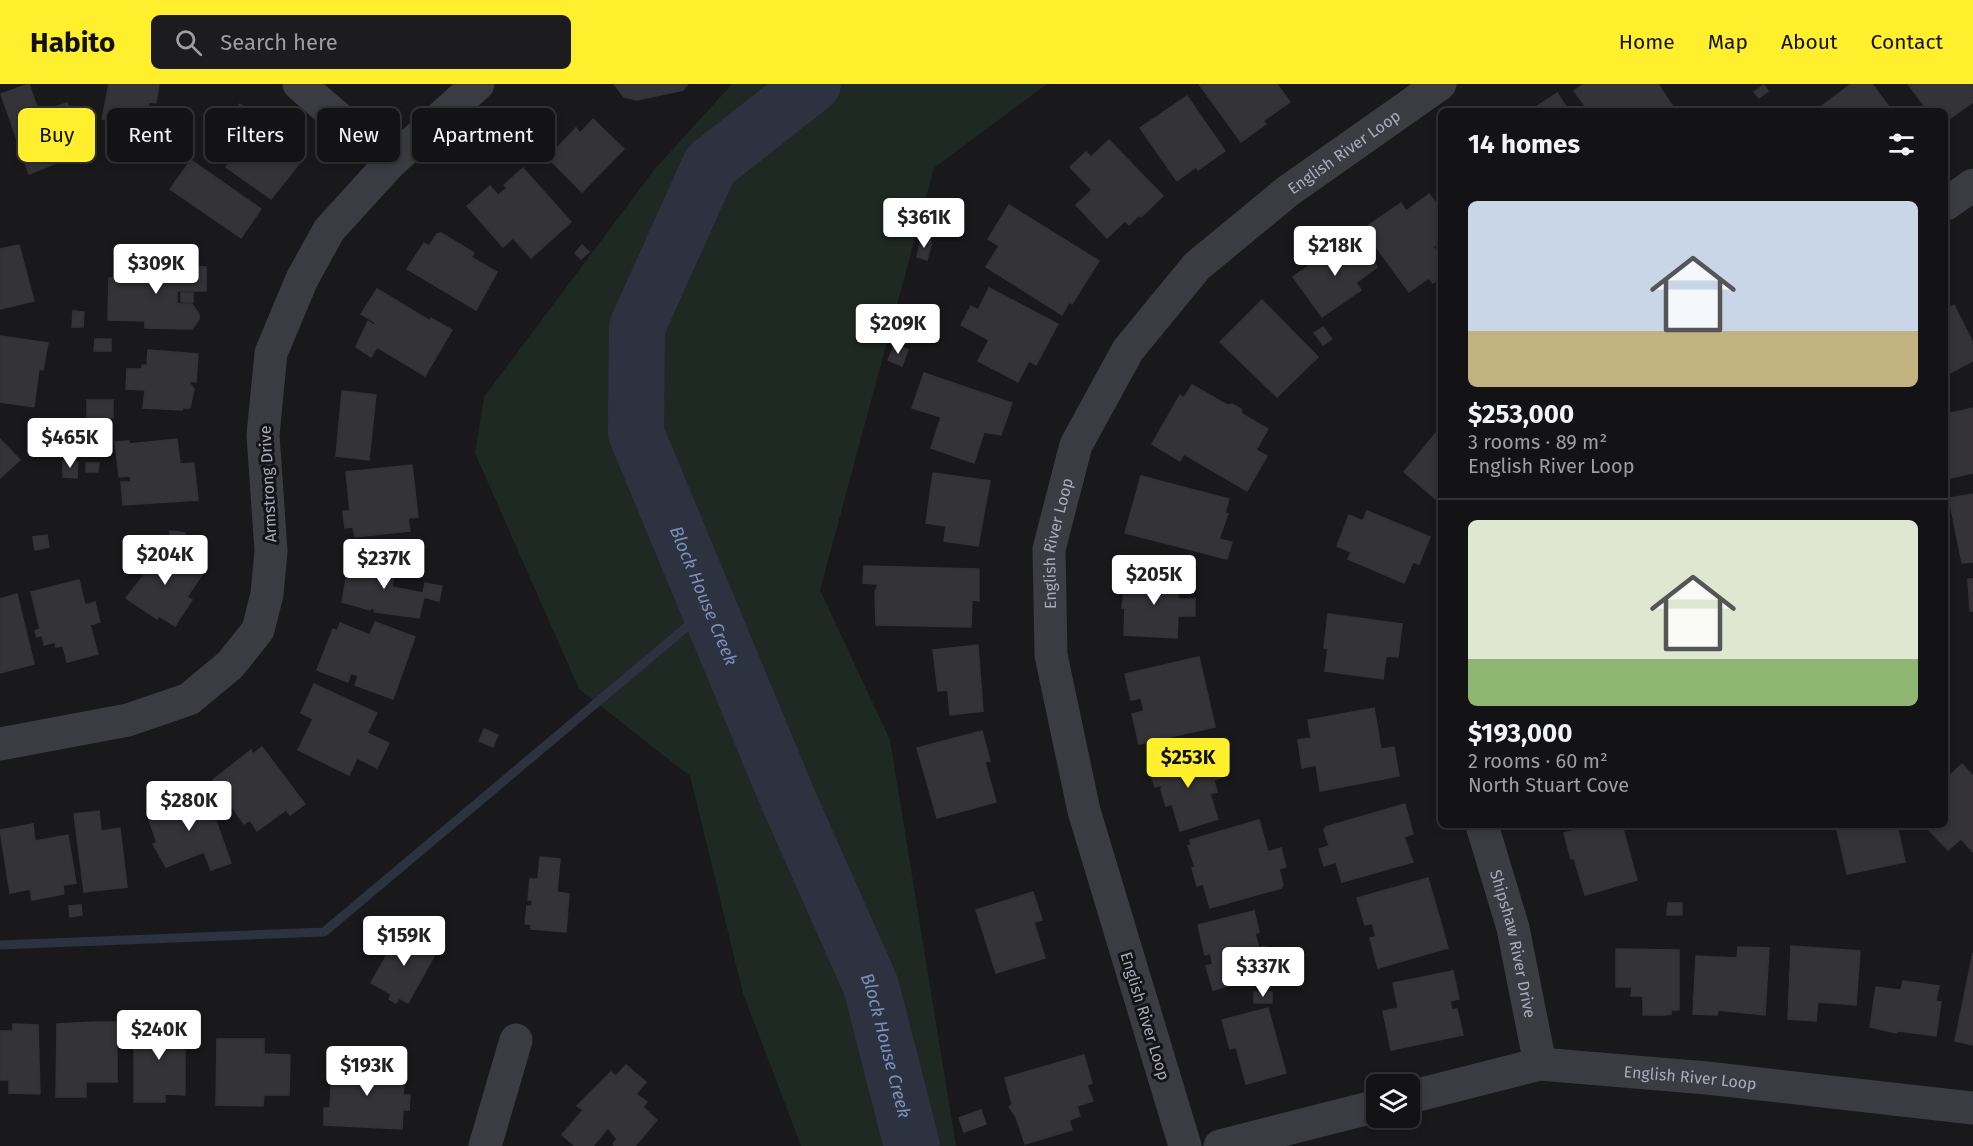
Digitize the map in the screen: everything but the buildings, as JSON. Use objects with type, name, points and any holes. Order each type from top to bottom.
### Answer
[{"type":"street","points":[[298,84],[390,163]]},
{"type":"street","name":"Armstrong Drive","points":[[0,744],[128,720],[189,699],[230,665],[258,630],[267,594],[271,551],[263,435],[270,353],[302,279],[329,230],[390,163],[478,84]]},
{"type":"street","name":"English River Loop","points":[[1185,1146],[1084,811],[1051,655],[1049,549],[1076,445],[1128,350],[1197,266],[1288,191],[1440,84]]},
{"type":"street","points":[[1948,203],[1973,184]]},
{"type":"street","name":"Shipshaw River Drive","points":[[1483,828],[1513,928],[1540,1064]]},
{"type":"street","points":[[484,1146],[516,1040]]},
{"type":"street","name":"English River Loop","points":[[1420,1094],[1540,1064],[1707,1078],[1973,1108]]},
{"type":"street","points":[[1220,1146],[1366,1109]]},
{"type":"shaded area","points":[[732,84],[1047,84],[934,168],[820,590],[890,740],[956,1146],[801,1146],[743,993],[690,776],[579,689],[475,453],[484,397],[654,170]]},
{"type":"waterway","name":"Block House Creek","points":[[813,84],[710,165],[637,327],[636,433],[788,799],[871,986],[912,1146]]},
{"type":"waterway","points":[[0,945],[324,932],[708,609]]}]
